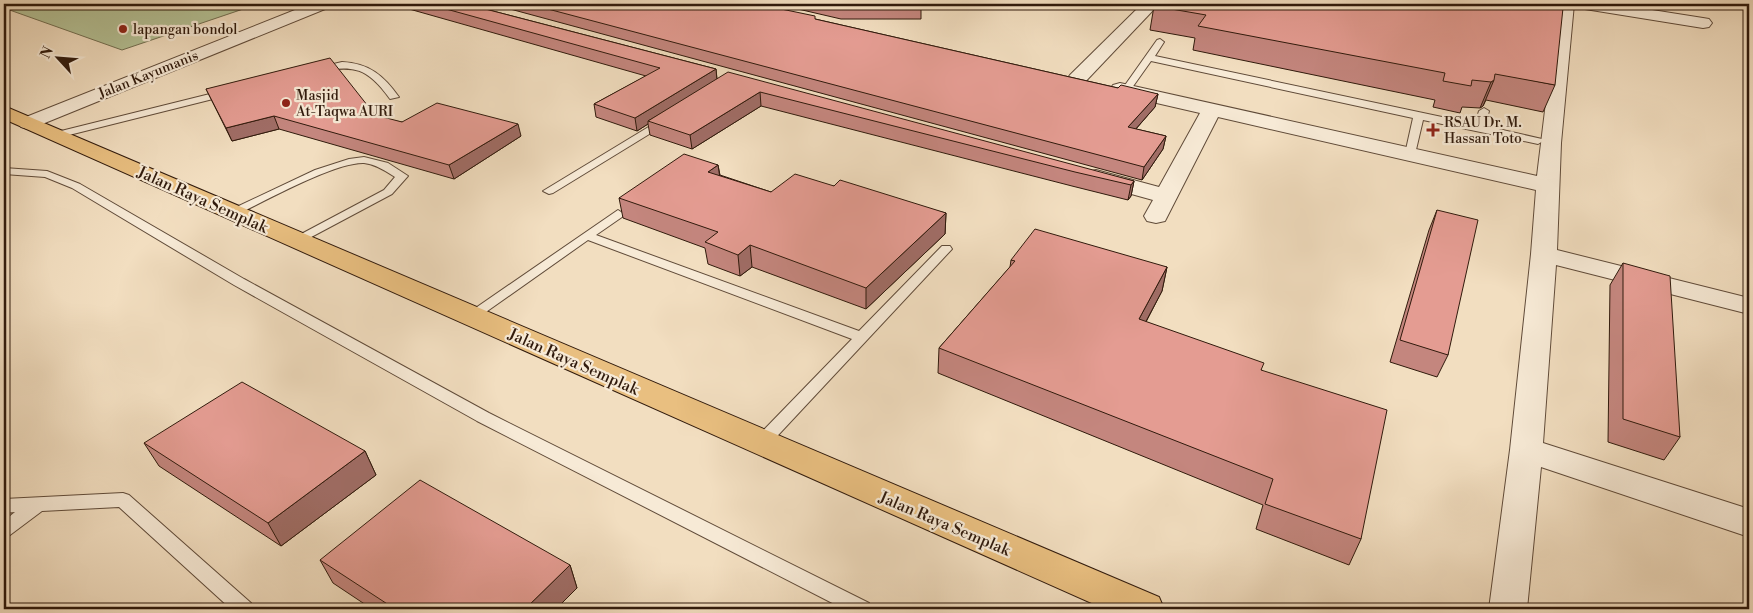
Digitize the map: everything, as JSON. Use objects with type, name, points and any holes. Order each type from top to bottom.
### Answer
[{"type":"main road","name":"Jalan Raya Semplak","points":[[16,117],[1145,609]]},
{"type":"street","name":"Jalan Kayumanis","points":[[16,117],[324,4]]},
{"type":"street","points":[[1077,79],[1151,4]]},
{"type":"street","points":[[1585,4],[1703,22]]},
{"type":"street","points":[[1508,609],[1526,450],[1544,254],[1558,18]]},
{"type":"street","points":[[1057,74],[1549,186]]},
{"type":"street","points":[[1078,172],[1160,206],[1212,109]]},
{"type":"street","points":[[1544,254],[1749,306]]},
{"type":"street","points":[[1526,450],[1749,523]]},
{"type":"lane","points":[[1126,90],[1160,42]]},
{"type":"lane","points":[[1150,58],[1538,141]]},
{"type":"lane","points":[[304,73],[340,64],[360,65],[382,79],[394,97]]},
{"type":"lane","points":[[57,135],[237,90]]},
{"type":"lane","points":[[1479,128],[1484,111]]},
{"type":"lane","points":[[550,191],[675,113]]},
{"type":"lane","points":[[1410,154],[1419,116]]},
{"type":"lane","points":[[232,212],[339,164],[363,160],[390,168],[402,176],[388,192],[296,240]]},
{"type":"lane","points":[[4,171],[47,174],[76,186],[239,282],[483,417],[862,609]]},
{"type":"lane","points":[[471,316],[618,214]]},
{"type":"lane","points":[[588,236],[863,338]]},
{"type":"lane","points":[[761,443],[946,249]]},
{"type":"lane","points":[[4,506],[123,500],[244,609]]},
{"type":"lane","points":[[4,530],[38,504]]},
{"type":"green space","name":"lapangan bondol","points":[[4,4],[258,4],[122,50],[4,8]]},
{"type":"building","points":[[428,4],[466,4],[716,69],[635,118],[594,104],[660,68]]},
{"type":"building","points":[[529,4],[757,4],[815,16],[815,19],[1118,88],[1121,85],[1158,94],[1128,127],[1166,136],[1144,167]]},
{"type":"building","points":[[827,4],[921,4],[921,7],[840,7]]},
{"type":"building","points":[[1156,4],[1539,4],[1563,8],[1555,85],[1495,74],[1494,80],[1491,82],[1472,80],[1471,86],[1443,81],[1445,73],[1198,26],[1206,15],[1154,6]]},
{"type":"building","points":[[330,58],[375,115],[402,122],[437,103],[518,124],[449,165],[274,116],[226,128],[206,89]]},
{"type":"building","points":[[728,72],[1134,181],[1131,185],[1075,172],[760,92],[690,135],[648,121]]},
{"type":"building","points":[[684,154],[718,165],[708,172],[771,192],[795,174],[834,186],[840,180],[946,213],[866,288],[750,245],[738,255],[705,242],[718,232],[619,198]]},
{"type":"building","points":[[1437,210],[1478,220],[1448,355],[1400,340]]},
{"type":"building","points":[[1035,229],[1167,267],[1139,319],[1264,363],[1261,370],[1387,410],[1361,539],[1265,504],[1273,479],[939,348],[1015,261],[1011,260]]},
{"type":"building","points":[[1623,263],[1670,276],[1680,437],[1623,419]]},
{"type":"building","points":[[242,382],[365,451],[268,523],[144,443]]},
{"type":"building","points":[[420,480],[570,565],[525,609],[395,609],[320,560]]},
{"type":"place","name":"lapangan bondol","points":[[123,29]]},
{"type":"place","name":"Masjid At-Taqwa AURI","points":[[286,103]]},
{"type":"place","name":"RSAU Dr. M. Hassan Toto","points":[[1433,130]]}]
